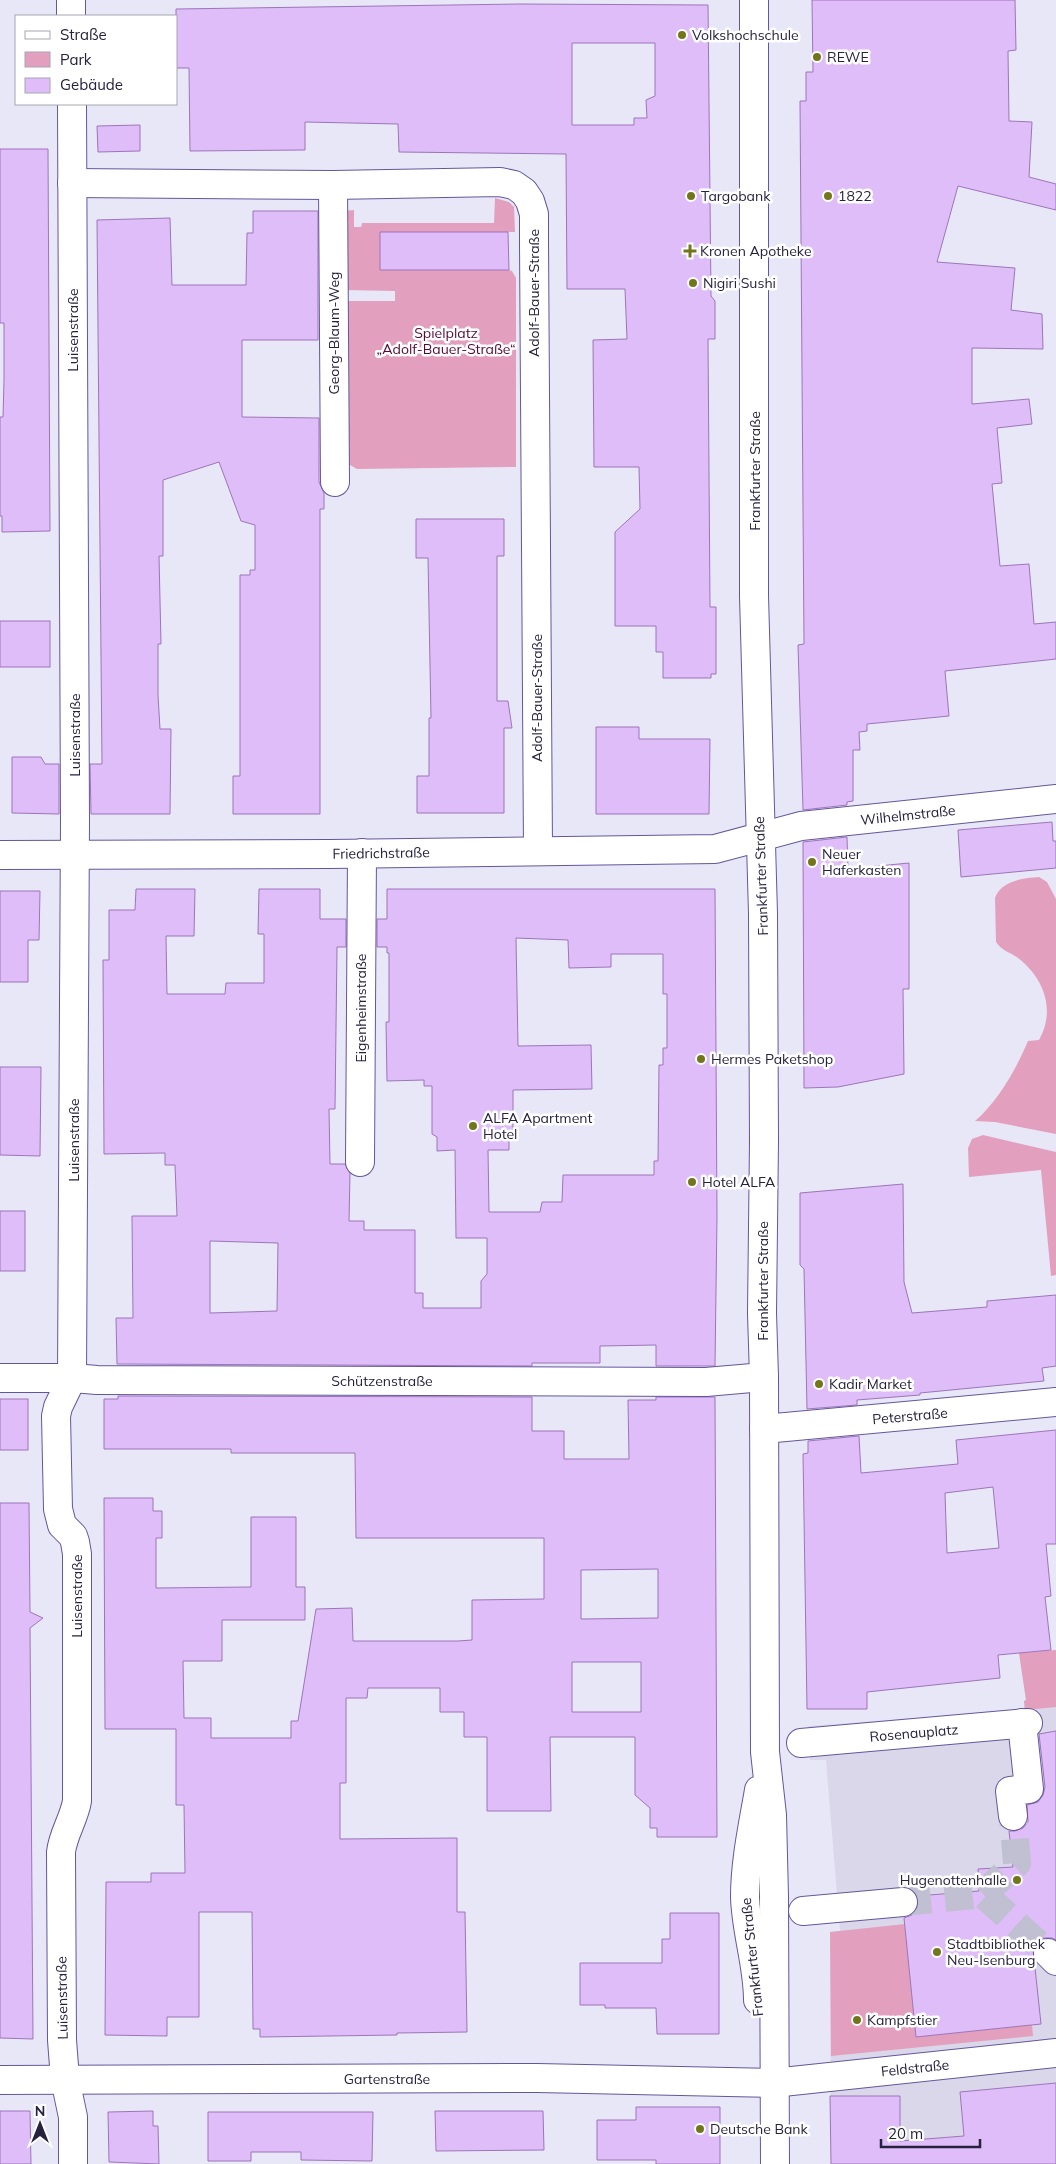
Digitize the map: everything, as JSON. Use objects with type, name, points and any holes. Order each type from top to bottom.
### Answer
[{"type":"street","points":[[71,0],[71,15]]},
{"type":"street","name":"Frankfurter Straße","points":[[754,0],[754,596],[763,914],[764,1141],[762,1313],[764,1376],[765,1752],[772,1815],[774,1897],[766,2083],[758,2164]]},
{"type":"street","name":"Luisenstraße","points":[[72,105],[75,855],[72,1378],[58,1407],[56,1416],[58,1509],[62,1525],[76,1542],[77,1554],[76,1801],[75,1812],[64,1838],[61,1852],[62,2040],[65,2079],[73,2117],[73,2164]]},
{"type":"street","name":"Adolf-Bauer-Straße","points":[[72,183],[332,185],[500,182],[514,185],[524,192],[530,201],[534,214],[538,850]]},
{"type":"street","name":"Georg-Blaum-Weg","points":[[332,185],[335,482]]},
{"type":"street","name":"Wilhelmstraße","points":[[760,837],[801,826],[1056,799]]},
{"type":"street","name":"Friedrichstraße","points":[[0,855],[715,849],[760,837]]},
{"type":"street","name":"Eigenheimstraße","points":[[360,1162],[362,853]]},
{"type":"street","name":"Schützenstraße","points":[[0,1378],[706,1382],[764,1376]]},
{"type":"street","name":"Peterstraße","points":[[764,1429],[1056,1402]]},
{"type":"street","name":"Rosenauplatz","points":[[800,1743],[1025,1723],[1029,1790],[1010,1791],[1013,1816]]},
{"type":"street","points":[[803,1911],[903,1902]]},
{"type":"street","name":"Feldstraße","points":[[766,2083],[1056,2053]]},
{"type":"street","name":"Gartenstraße","points":[[0,2080],[537,2078],[766,2083]]},
{"type":"street","name":"Frankfurter Straße","points":[[766,2083],[775,2164]]},
{"type":"shaded area","points":[[1056,1650],[1056,2164],[831,2164],[830,1932],[840,1931],[826,1760],[810,1760],[808,1726],[1024,1710],[1024,1701],[1026,1700],[1019,1653]]},
{"type":"green space","name":"Spielplatz „Adolf-Bauer-Straße“","points":[[495,198],[509,202],[514,207],[515,232],[380,232],[380,270],[512,271],[516,278],[516,467],[357,469],[348,464],[342,301],[395,301],[395,291],[342,290],[341,211],[354,210],[354,227],[361,227],[362,223],[494,223]]},
{"type":"green space","points":[[1039,877],[1047,882],[1056,899],[1056,1134],[995,1122],[975,1121],[992,1104],[1006,1084],[1028,1041],[1039,1040],[1044,1029],[1047,1006],[1041,985],[1027,966],[996,942],[995,898],[998,892],[1007,884],[1026,878]]},
{"type":"green space","points":[[983,1135],[1056,1152],[1056,1275],[1051,1276],[1041,1170],[969,1177],[968,1148],[972,1139]]},
{"type":"green space","points":[[1056,1650],[1056,1707],[1025,1710],[1024,1701],[1026,1700],[1019,1653]]},
{"type":"green space","points":[[905,1924],[916,2037],[1032,2025],[1033,2036],[831,2056],[830,1932]]},
{"type":"building","points":[[812,0],[1015,0],[1016,50],[1008,51],[1009,121],[1032,122],[1029,177],[1056,184],[1056,210],[958,186],[937,262],[1015,268],[1011,310],[1042,314],[1043,349],[972,348],[972,404],[1029,399],[1032,424],[997,428],[1002,483],[992,484],[1000,566],[1029,564],[1034,624],[1056,622],[1056,659],[945,671],[949,716],[867,724],[867,731],[859,732],[860,750],[853,750],[853,801],[847,802],[847,805],[803,810],[798,645],[804,644],[800,101],[806,101],[806,72],[813,72]]},
{"type":"building","points":[[520,4],[708,5],[711,296],[715,301],[715,339],[708,339],[710,607],[716,607],[716,674],[711,674],[711,678],[663,678],[663,652],[656,652],[656,626],[615,626],[615,532],[640,509],[639,467],[594,467],[593,340],[627,339],[625,289],[567,289],[566,154],[399,152],[398,124],[305,122],[305,150],[190,151],[189,68],[178,68],[178,15],[176,15],[176,9]],"holes":[[[572,43],[655,43],[655,96],[646,100],[647,118],[634,118],[634,125],[572,125]]]},
{"type":"building","points":[[140,125],[140,151],[98,152],[97,126]]},
{"type":"building","points":[[0,149],[48,149],[50,531],[2,532],[2,516],[0,516],[0,417],[3,417],[4,323],[0,323]]},
{"type":"building","points":[[253,211],[318,211],[318,340],[242,340],[242,417],[319,418],[319,482],[324,493],[324,509],[320,509],[320,814],[233,814],[233,776],[240,776],[240,575],[250,575],[250,570],[255,570],[255,525],[241,521],[219,462],[163,480],[163,556],[159,556],[161,644],[158,644],[158,695],[160,729],[171,729],[170,814],[91,814],[90,764],[102,764],[97,220],[170,218],[172,285],[246,285],[247,233],[253,233]]},
{"type":"building","points":[[380,232],[508,232],[509,270],[380,270]]},
{"type":"building","points":[[416,519],[504,519],[504,556],[497,556],[497,701],[508,701],[512,728],[504,728],[504,813],[417,813],[417,776],[429,776],[429,718],[431,718],[428,558],[416,558]]},
{"type":"building","points":[[0,621],[50,621],[50,667],[0,667]]},
{"type":"building","points":[[596,727],[639,727],[639,739],[710,739],[709,814],[596,814]]},
{"type":"building","points":[[12,757],[41,757],[45,764],[59,764],[59,814],[12,813]]},
{"type":"building","points":[[1052,822],[1053,841],[1056,841],[1056,868],[961,877],[958,830]]},
{"type":"building","points":[[847,837],[848,869],[909,863],[909,989],[903,989],[904,1074],[838,1087],[804,1088],[803,842]]},
{"type":"building","points":[[136,889],[195,889],[194,936],[166,936],[167,994],[225,994],[226,983],[264,983],[264,934],[258,934],[259,889],[320,889],[320,919],[346,919],[346,947],[337,947],[335,1109],[329,1109],[330,1164],[345,1164],[350,1173],[349,1221],[364,1221],[364,1230],[415,1230],[415,1293],[423,1293],[423,1308],[481,1308],[481,1281],[487,1274],[487,1238],[456,1238],[455,1150],[437,1151],[437,1137],[432,1134],[432,1086],[424,1086],[424,1080],[387,1081],[386,1022],[389,1022],[389,953],[387,953],[387,947],[377,947],[377,919],[387,919],[387,889],[715,889],[717,1216],[715,1366],[656,1366],[656,1345],[600,1346],[600,1363],[532,1363],[532,1366],[117,1364],[116,1318],[133,1318],[132,1216],[177,1216],[175,1165],[165,1165],[165,1153],[104,1154],[103,960],[109,960],[109,910],[135,910]],"holes":[[[516,938],[568,940],[569,968],[611,967],[611,954],[663,954],[663,994],[667,994],[667,1048],[663,1048],[663,1065],[659,1065],[658,1161],[654,1161],[654,1175],[563,1175],[562,1202],[542,1202],[540,1212],[489,1212],[488,1150],[509,1150],[509,1136],[513,1133],[513,1090],[592,1089],[591,1045],[518,1046]],[[210,1241],[278,1243],[277,1311],[210,1313]]]},
{"type":"building","points":[[0,891],[40,891],[39,940],[28,940],[28,982],[0,982]]},
{"type":"building","points":[[0,1067],[41,1067],[40,1156],[0,1155]]},
{"type":"building","points":[[903,1184],[904,1282],[912,1313],[987,1307],[987,1301],[1056,1295],[1056,1366],[1042,1368],[1044,1381],[857,1400],[857,1405],[807,1409],[804,1269],[800,1265],[800,1193]]},
{"type":"building","points":[[0,1211],[25,1211],[25,1271],[0,1271]]},
{"type":"building","points":[[118,1396],[532,1397],[532,1431],[564,1431],[564,1459],[629,1459],[628,1400],[656,1400],[656,1397],[715,1397],[717,1837],[657,1837],[657,1828],[650,1828],[650,1808],[635,1795],[635,1737],[550,1737],[551,1811],[487,1811],[487,1737],[464,1737],[464,1712],[440,1712],[440,1688],[368,1688],[367,1698],[346,1698],[346,1783],[340,1783],[340,1839],[457,1838],[457,1912],[465,1912],[467,2032],[260,2037],[260,2029],[253,2029],[252,1912],[199,1912],[199,2017],[167,2017],[167,2036],[105,2035],[106,1882],[151,1882],[151,1873],[185,1873],[184,1805],[176,1805],[176,1729],[105,1729],[104,1498],[153,1498],[153,1511],[162,1511],[162,1538],[156,1538],[156,1588],[251,1587],[251,1517],[296,1517],[296,1587],[305,1587],[305,1620],[222,1620],[222,1661],[183,1661],[184,1718],[211,1718],[211,1738],[291,1738],[291,1721],[298,1721],[316,1609],[352,1608],[353,1641],[458,1641],[472,1640],[472,1600],[544,1599],[544,1538],[356,1538],[355,1453],[231,1453],[231,1449],[104,1449],[104,1399],[118,1399]],"holes":[[[658,1569],[658,1618],[581,1619],[581,1570]],[[572,1662],[641,1662],[641,1712],[572,1712]]]},
{"type":"building","points":[[0,1399],[28,1399],[28,1450],[0,1450]]},
{"type":"building","points":[[1056,1430],[1056,1544],[1046,1544],[1051,1596],[1045,1597],[1051,1650],[998,1655],[1000,1678],[867,1692],[867,1709],[807,1709],[803,1454],[808,1453],[808,1441],[859,1436],[861,1473],[958,1464],[956,1440]],"holes":[[[993,1487],[999,1548],[947,1553],[945,1493]]]},
{"type":"building","points":[[0,1503],[29,1503],[30,1612],[43,1618],[30,1628],[33,2039],[0,2038]]},
{"type":"building","name":"Hugenottenhalle","points":[[1056,1731],[1056,1940],[1044,1938],[1037,1942],[1033,1949],[1041,2024],[916,2037],[904,1918],[912,1915],[917,1909],[917,1896],[979,1891],[978,1869],[1013,1867],[1009,1831],[1023,1828],[1028,1822],[1027,1805],[1038,1802],[1043,1795],[1045,1787],[1039,1734]]},
{"type":"building","points":[[670,1913],[719,1913],[719,2034],[657,2034],[656,2008],[605,2008],[605,2005],[580,2005],[580,1963],[662,1963],[662,1939],[670,1939]]},
{"type":"building","points":[[1056,2083],[1056,2164],[831,2164],[830,2096],[900,2096],[900,2141],[964,2136],[960,2092]]},
{"type":"building","points":[[636,2107],[720,2107],[720,2164],[656,2164],[656,2160],[597,2160],[597,2120],[636,2120]]},
{"type":"building","points":[[0,2111],[30,2111],[31,2164],[0,2164]]},
{"type":"building","points":[[153,2111],[153,2126],[158,2126],[159,2164],[109,2162],[108,2112]]},
{"type":"building","points":[[435,2111],[543,2111],[544,2150],[436,2151]]},
{"type":"building","points":[[208,2112],[373,2112],[372,2161],[301,2160],[301,2152],[251,2152],[251,2161],[208,2161]]},
{"type":"tunnel","points":[[983,1894],[1017,1863],[1013,1816]]},
{"type":"tunnel","points":[[903,1902],[983,1894],[1048,1953]]},
{"type":"place","name":"Volkshochschule","points":[[682,35]]},
{"type":"place","name":"REWE","points":[[817,57]]},
{"type":"place","name":"Targobank","points":[[691,196]]},
{"type":"place","name":"1822","points":[[828,196]]},
{"type":"place","name":"Kronen Apotheke","points":[[690,251]]},
{"type":"place","name":"Nigiri Sushi","points":[[693,283]]},
{"type":"place","name":"Neuer Haferkasten","points":[[812,862]]},
{"type":"place","name":"Hermes Paketshop","points":[[701,1059]]},
{"type":"place","name":"ALFA Apartment Hotel","points":[[473,1126]]},
{"type":"place","name":"Hotel ALFA","points":[[692,1182]]},
{"type":"place","name":"Kadir Market","points":[[819,1384]]},
{"type":"place","name":"Hugenottenhalle","points":[[1017,1880]]},
{"type":"place","name":"Stadtbibliothek Neu-Isenburg","points":[[937,1952]]},
{"type":"place","name":"Kampfstier","points":[[857,2020]]},
{"type":"place","name":"Deutsche Bank","points":[[700,2129]]}]
